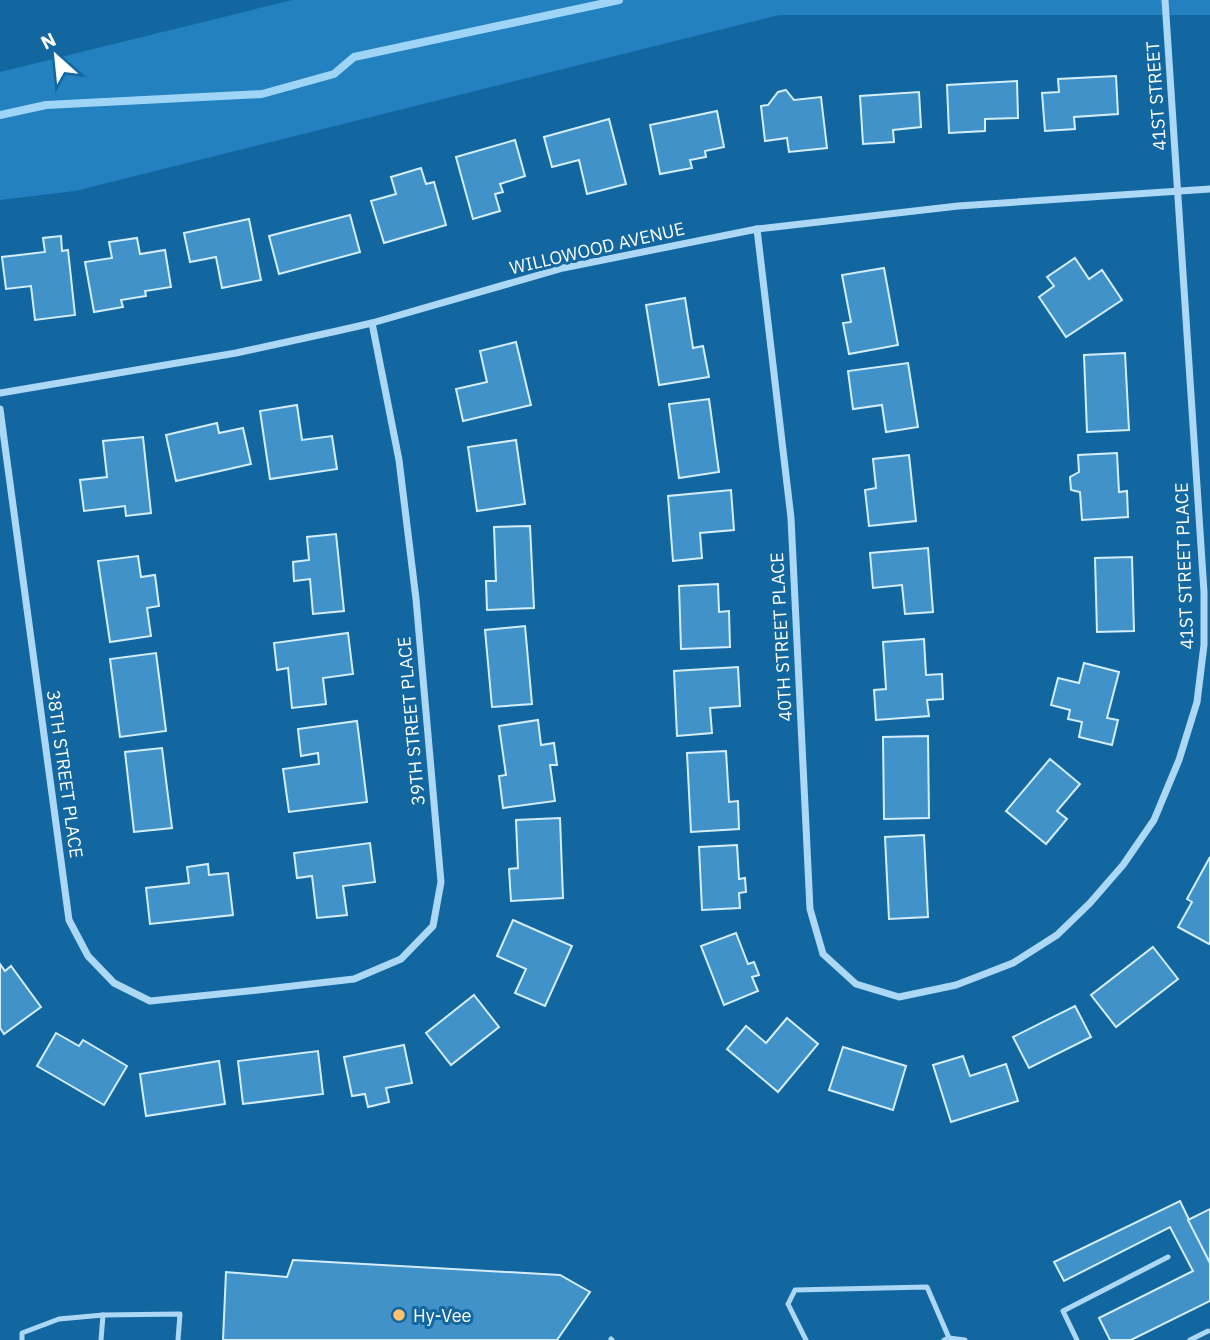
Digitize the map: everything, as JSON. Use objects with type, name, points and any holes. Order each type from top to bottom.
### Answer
[{"type":"street","name":"41ST STREET","points":[[1165,0],[1179,190]]},
{"type":"street","name":"WILLOWOOD AVENUE","points":[[0,393],[236,352],[372,323],[563,268],[757,229],[958,206],[1210,188]]},
{"type":"street","name":"41ST STREET PLACE","points":[[899,997],[968,981],[1013,963],[1057,935],[1124,865],[1154,820],[1179,760],[1197,702],[1204,645],[1204,592],[1179,190]]},
{"type":"street","name":"40TH STREET PLACE","points":[[757,229],[791,518],[810,909],[823,954],[856,984],[899,997]]},
{"type":"street","name":"39TH STREET PLACE","points":[[258,990],[354,979],[401,959],[433,926],[441,882],[416,599],[399,460],[372,323]]},
{"type":"street","name":"38TH STREET PLACE","points":[[0,409],[69,920],[88,956],[114,983],[150,1000],[258,990]]},
{"type":"lane","points":[[1077,1340],[1063,1311],[1168,1256]]},
{"type":"lane","points":[[806,1340],[788,1304],[795,1290],[928,1287],[947,1339],[965,1340]]},
{"type":"lane","points":[[22,1340],[22,1332],[60,1319],[103,1315],[180,1314],[178,1340]]},
{"type":"lane","points":[[101,1340],[103,1315]]},
{"type":"lane","points":[[1190,1340],[1208,1331]]},
{"type":"shaded area","points":[[292,0],[1210,0],[1210,15],[779,15],[75,191],[0,200],[0,72]]},
{"type":"building","points":[[1116,76],[1118,114],[1074,117],[1075,129],[1045,131],[1042,93],[1059,92],[1058,79]]},
{"type":"building","points":[[1017,81],[1018,118],[985,119],[985,131],[949,133],[947,85]]},
{"type":"building","points":[[786,90],[794,100],[821,97],[827,148],[789,152],[787,138],[765,141],[761,106],[768,105],[778,92]]},
{"type":"building","points":[[919,92],[921,127],[893,130],[894,142],[863,144],[860,96]]},
{"type":"building","points":[[717,111],[724,147],[705,151],[706,157],[690,160],[692,168],[660,174],[650,125]]},
{"type":"building","points":[[609,119],[626,184],[587,194],[579,160],[552,167],[544,137]]},
{"type":"building","points":[[515,140],[525,176],[500,184],[503,192],[495,194],[500,211],[473,219],[456,157]]},
{"type":"building","points":[[421,168],[426,184],[434,182],[446,225],[384,243],[371,201],[396,194],[391,177]]},
{"type":"building","points":[[350,215],[360,252],[279,274],[269,236]]},
{"type":"building","points":[[249,219],[261,280],[222,288],[216,257],[190,262],[184,233]]},
{"type":"building","points":[[61,236],[62,251],[68,250],[75,315],[35,320],[31,286],[6,289],[2,257],[45,252],[43,238]]},
{"type":"building","points":[[137,238],[140,254],[165,250],[171,287],[145,291],[146,296],[121,300],[123,307],[94,312],[85,262],[112,258],[109,242]]},
{"type":"building","points":[[1075,258],[1089,279],[1102,270],[1122,300],[1066,337],[1039,297],[1054,286],[1047,277]]},
{"type":"building","points":[[884,268],[898,345],[849,354],[843,323],[851,322],[842,275]]},
{"type":"building","points":[[685,298],[693,348],[703,346],[709,377],[659,385],[646,305]]},
{"type":"building","points":[[516,342],[531,405],[463,421],[456,389],[487,382],[480,351]]},
{"type":"building","points":[[1125,353],[1129,430],[1087,432],[1084,355]]},
{"type":"building","points":[[908,363],[918,427],[886,432],[882,405],[853,409],[848,371]]},
{"type":"building","points":[[709,399],[719,472],[679,478],[669,404]]},
{"type":"building","points":[[297,405],[302,440],[332,436],[337,469],[270,479],[260,411]]},
{"type":"building","points":[[217,423],[219,433],[243,428],[251,464],[176,481],[166,435]]},
{"type":"building","points":[[143,437],[151,513],[126,516],[125,506],[84,511],[80,480],[107,477],[103,441]]},
{"type":"building","points":[[516,440],[525,504],[477,511],[468,447]]},
{"type":"building","points":[[1117,453],[1119,492],[1127,491],[1128,517],[1082,520],[1080,492],[1071,490],[1070,477],[1079,472],[1078,455]]},
{"type":"building","points":[[909,455],[916,521],[869,526],[865,490],[876,488],[873,459]]},
{"type":"building","points":[[731,490],[734,530],[700,533],[702,558],[673,561],[668,496]]},
{"type":"building","points":[[530,526],[534,608],[487,610],[486,581],[496,581],[494,527]]},
{"type":"building","points":[[336,534],[344,611],[313,614],[310,579],[294,581],[293,562],[309,560],[307,537]]},
{"type":"building","points":[[928,548],[933,612],[905,614],[902,585],[873,588],[870,553]]},
{"type":"building","points":[[138,556],[141,577],[155,575],[159,606],[147,608],[151,636],[110,642],[98,561]]},
{"type":"building","points":[[1132,557],[1134,631],[1097,632],[1095,558]]},
{"type":"building","points":[[718,584],[719,612],[729,611],[730,647],[681,649],[679,586]]},
{"type":"building","points":[[525,626],[532,704],[492,707],[485,630]]},
{"type":"building","points":[[348,633],[353,674],[323,678],[326,704],[292,708],[288,668],[277,670],[274,643]]},
{"type":"building","points":[[924,639],[926,675],[942,674],[943,699],[927,700],[929,716],[876,720],[874,690],[886,689],[883,642]]},
{"type":"building","points":[[156,653],[166,731],[120,737],[110,659]]},
{"type":"building","points":[[1084,663],[1119,672],[1107,718],[1118,720],[1112,745],[1079,737],[1082,722],[1068,719],[1070,710],[1051,705],[1058,678],[1079,683]]},
{"type":"building","points":[[738,667],[740,706],[710,708],[712,733],[677,736],[674,671]]},
{"type":"building","points":[[538,720],[541,745],[554,743],[557,765],[550,765],[555,801],[503,808],[499,776],[506,775],[499,726]]},
{"type":"building","points":[[357,721],[367,802],[289,812],[283,769],[319,764],[318,753],[301,756],[298,729]]},
{"type":"building","points":[[928,736],[929,818],[884,819],[883,737]]},
{"type":"building","points":[[162,748],[172,828],[134,832],[125,752]]},
{"type":"building","points":[[726,751],[729,802],[738,801],[739,829],[691,832],[687,753]]},
{"type":"building","points":[[1050,759],[1080,784],[1057,811],[1067,819],[1046,844],[1006,811]]},
{"type":"building","points":[[560,818],[563,898],[511,901],[509,869],[518,868],[516,820]]},
{"type":"building","points":[[924,835],[928,917],[889,919],[885,837]]},
{"type":"building","points":[[370,843],[375,882],[343,886],[347,915],[317,918],[312,876],[297,878],[294,853]]},
{"type":"building","points":[[737,845],[739,879],[745,878],[746,892],[739,893],[740,908],[702,910],[699,847]]},
{"type":"building","points":[[1210,857],[1209,944],[1178,927],[1192,902],[1187,899]]},
{"type":"building","points":[[208,864],[209,875],[228,873],[233,915],[150,924],[146,888],[189,883],[187,867]]},
{"type":"building","points":[[513,920],[572,946],[545,1006],[515,993],[526,969],[497,956]]},
{"type":"building","points":[[736,933],[748,964],[754,962],[759,975],[752,977],[758,991],[724,1005],[701,946]]},
{"type":"building","points":[[1153,947],[1178,979],[1116,1027],[1091,995]]},
{"type":"building","points":[[0,964],[5,971],[11,966],[41,1007],[4,1034],[0,1028]]},
{"type":"building","points":[[474,995],[499,1027],[451,1065],[426,1033]]},
{"type":"building","points":[[1075,1006],[1091,1037],[1029,1068],[1013,1037]]},
{"type":"building","points":[[787,1018],[818,1044],[778,1092],[727,1049],[746,1026],[766,1043]]},
{"type":"building","points":[[56,1033],[79,1046],[83,1040],[127,1066],[104,1105],[37,1066]]},
{"type":"building","points":[[404,1045],[412,1083],[386,1088],[389,1102],[368,1107],[365,1094],[352,1096],[344,1057]]},
{"type":"building","points":[[843,1047],[906,1066],[893,1110],[829,1090]]},
{"type":"building","points":[[318,1051],[323,1094],[243,1104],[238,1061]]},
{"type":"building","points":[[963,1056],[970,1076],[1006,1064],[1018,1101],[951,1122],[933,1065]]},
{"type":"building","points":[[219,1061],[225,1104],[146,1116],[140,1074]]},
{"type":"building","points":[[1180,1201],[1210,1263],[1210,1301],[1131,1340],[1110,1340],[1099,1318],[1193,1271],[1170,1227],[1064,1281],[1054,1262]]},
{"type":"building","points":[[1210,1209],[1210,1263],[1188,1220]]},
{"type":"building","name":"Hy-Vee","points":[[293,1260],[560,1275],[590,1292],[557,1340],[223,1340],[226,1272],[287,1277]]},
{"type":"waterway","points":[[0,115],[46,105],[262,94],[334,74],[354,57],[619,0]]},
{"type":"place","name":"Hy-Vee","points":[[399,1315]]}]
